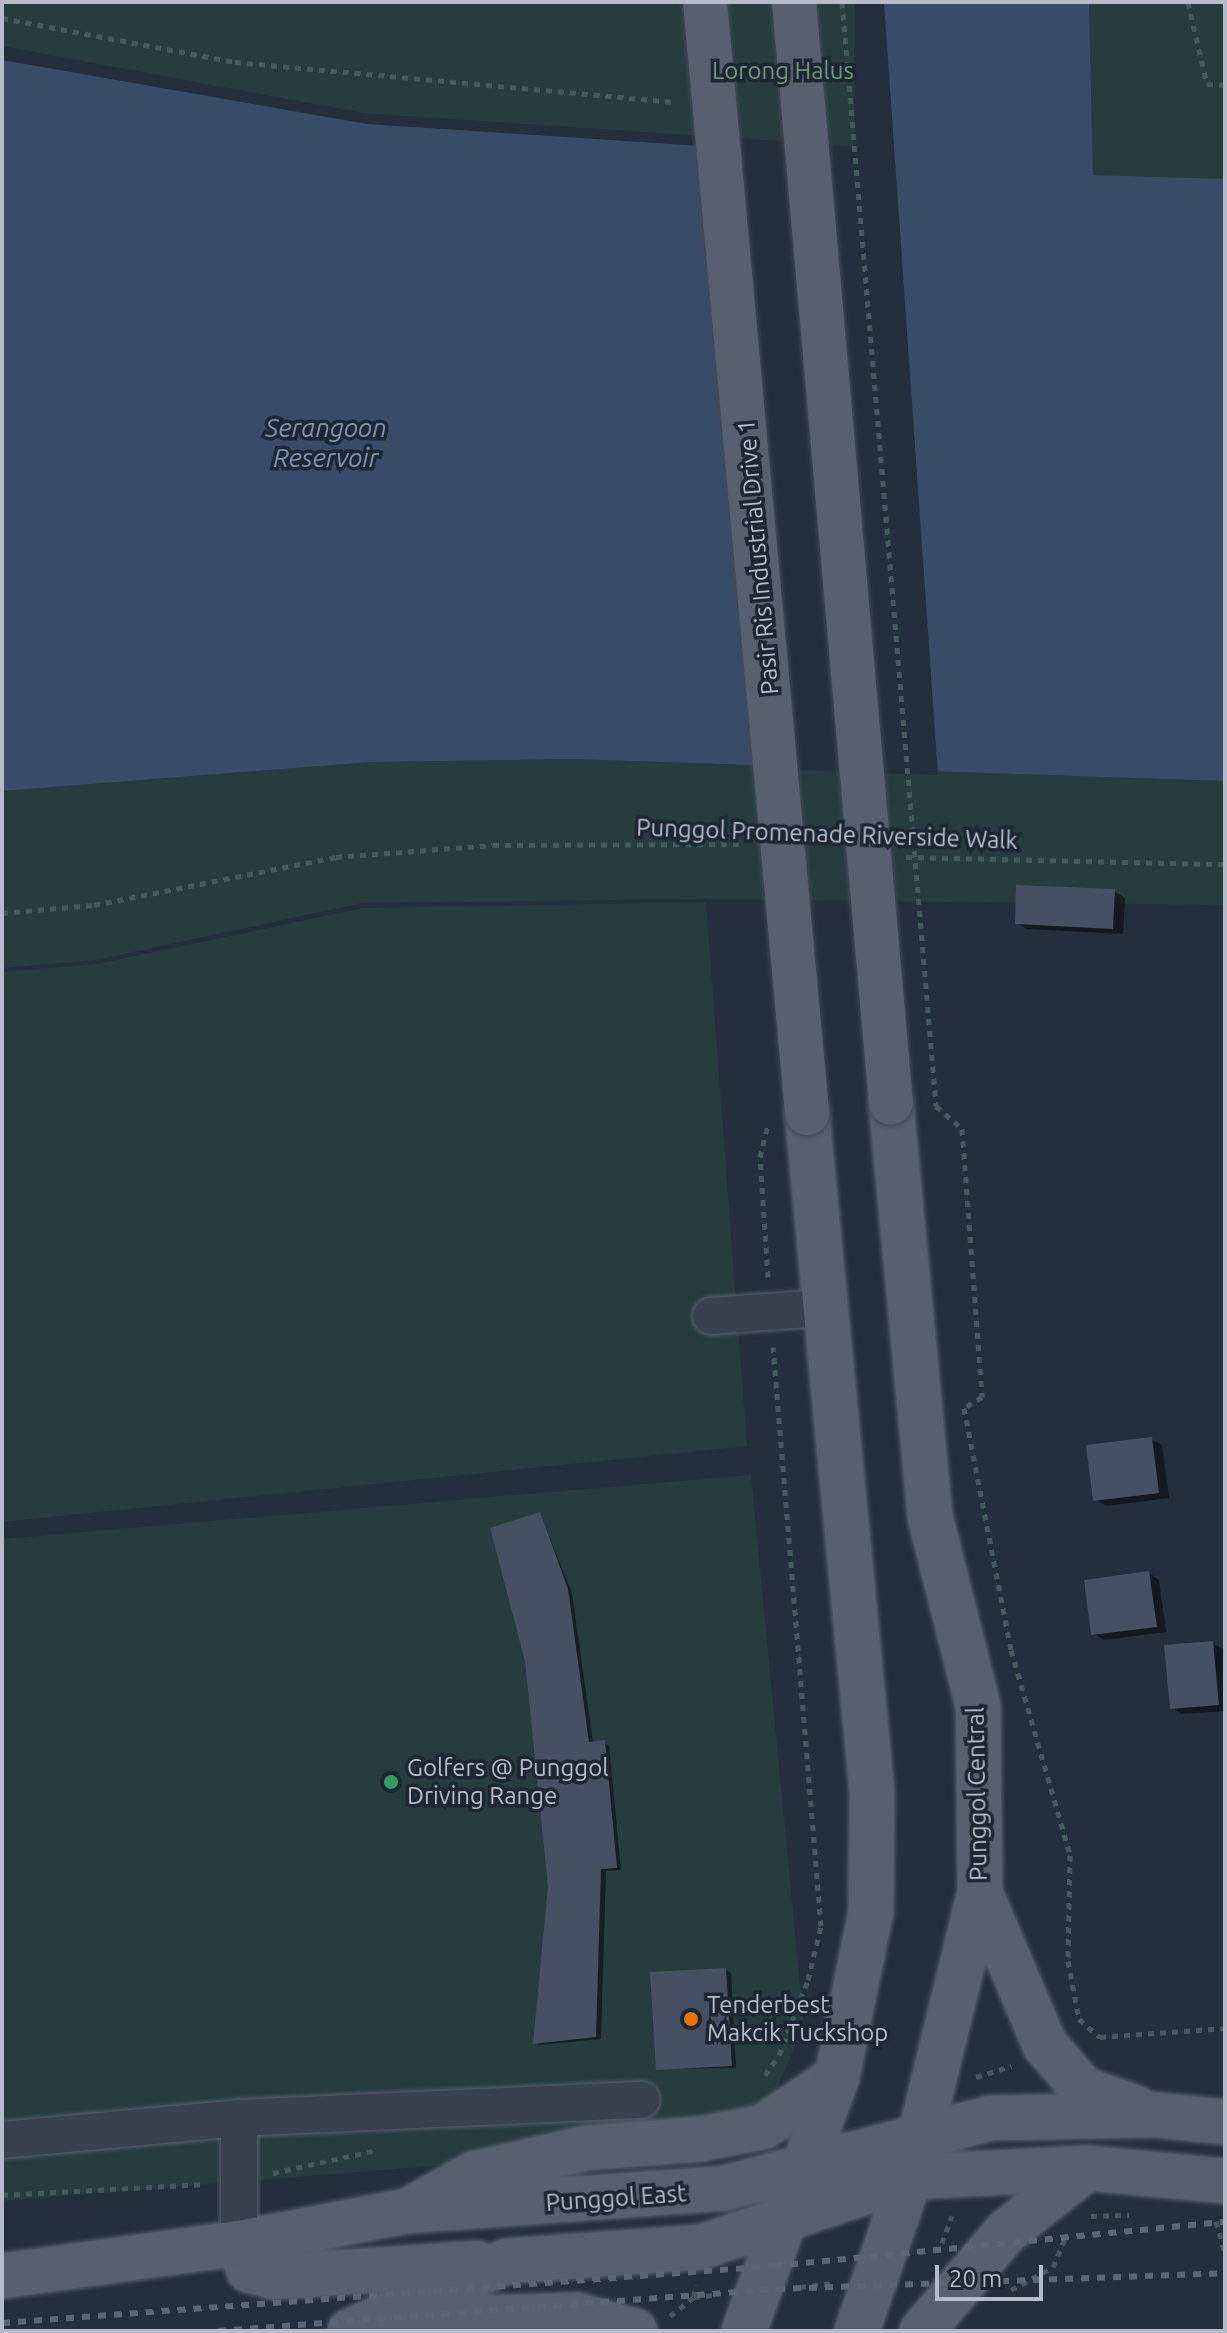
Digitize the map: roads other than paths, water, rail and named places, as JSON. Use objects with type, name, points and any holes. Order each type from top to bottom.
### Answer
[{"type":"main road","name":"Pasir Ris Industrial Drive 1","points":[[705,2],[791,1111],[823,1308]]},
{"type":"main road","name":"Punggol Central","points":[[794,2],[930,1516],[978,1706],[980,1892],[910,2177],[857,2331]]},
{"type":"main road","points":[[752,2311],[837,2077],[871,1912],[872,1792],[823,1308]]},
{"type":"main road","points":[[980,1892],[1045,2045],[1083,2089],[1157,2115]]},
{"type":"main road","points":[[406,2211],[474,2174],[587,2148],[701,2139],[763,2127],[837,2077]]},
{"type":"main road","name":"Punggol East","points":[[2,2276],[239,2243],[406,2211],[665,2196],[724,2188],[920,2134],[991,2118],[1157,2115],[1225,2122]]},
{"type":"main road","points":[[922,2331],[1006,2232],[1087,2168]]},
{"type":"main road","points":[[239,2243],[249,2270],[274,2277],[701,2247],[785,2223],[910,2177],[1087,2168],[1220,2197]]},
{"type":"main road","points":[[360,2326],[507,2261]]},
{"type":"main road","points":[[360,2326],[576,2315],[635,2331]]},
{"type":"lane","points":[[711,1316],[770,1309],[823,1308]]},
{"type":"lane","points":[[2,2140],[239,2118],[642,2100]]},
{"type":"lane","points":[[239,2118],[242,2182],[239,2243]]},
{"type":"water","name":"Serangoon Reservoir","points":[[867,2],[1089,2],[1093,175],[1225,179],[1225,781],[573,759],[371,762],[2,791],[2,60],[367,124],[864,157]]},
{"type":"railway","points":[[2,2323],[774,2266],[1225,2222]]},
{"type":"railway","points":[[218,2331],[777,2289],[1225,2273]]},
{"type":"place","name":"Golfers @ Punggol Driving Range","points":[[391,1782]]},
{"type":"place","name":"Tenderbest Makcik Tuckshop","points":[[691,2019]]},
{"type":"park label","name":"Lorong Halus","points":[[783,71]]}]
